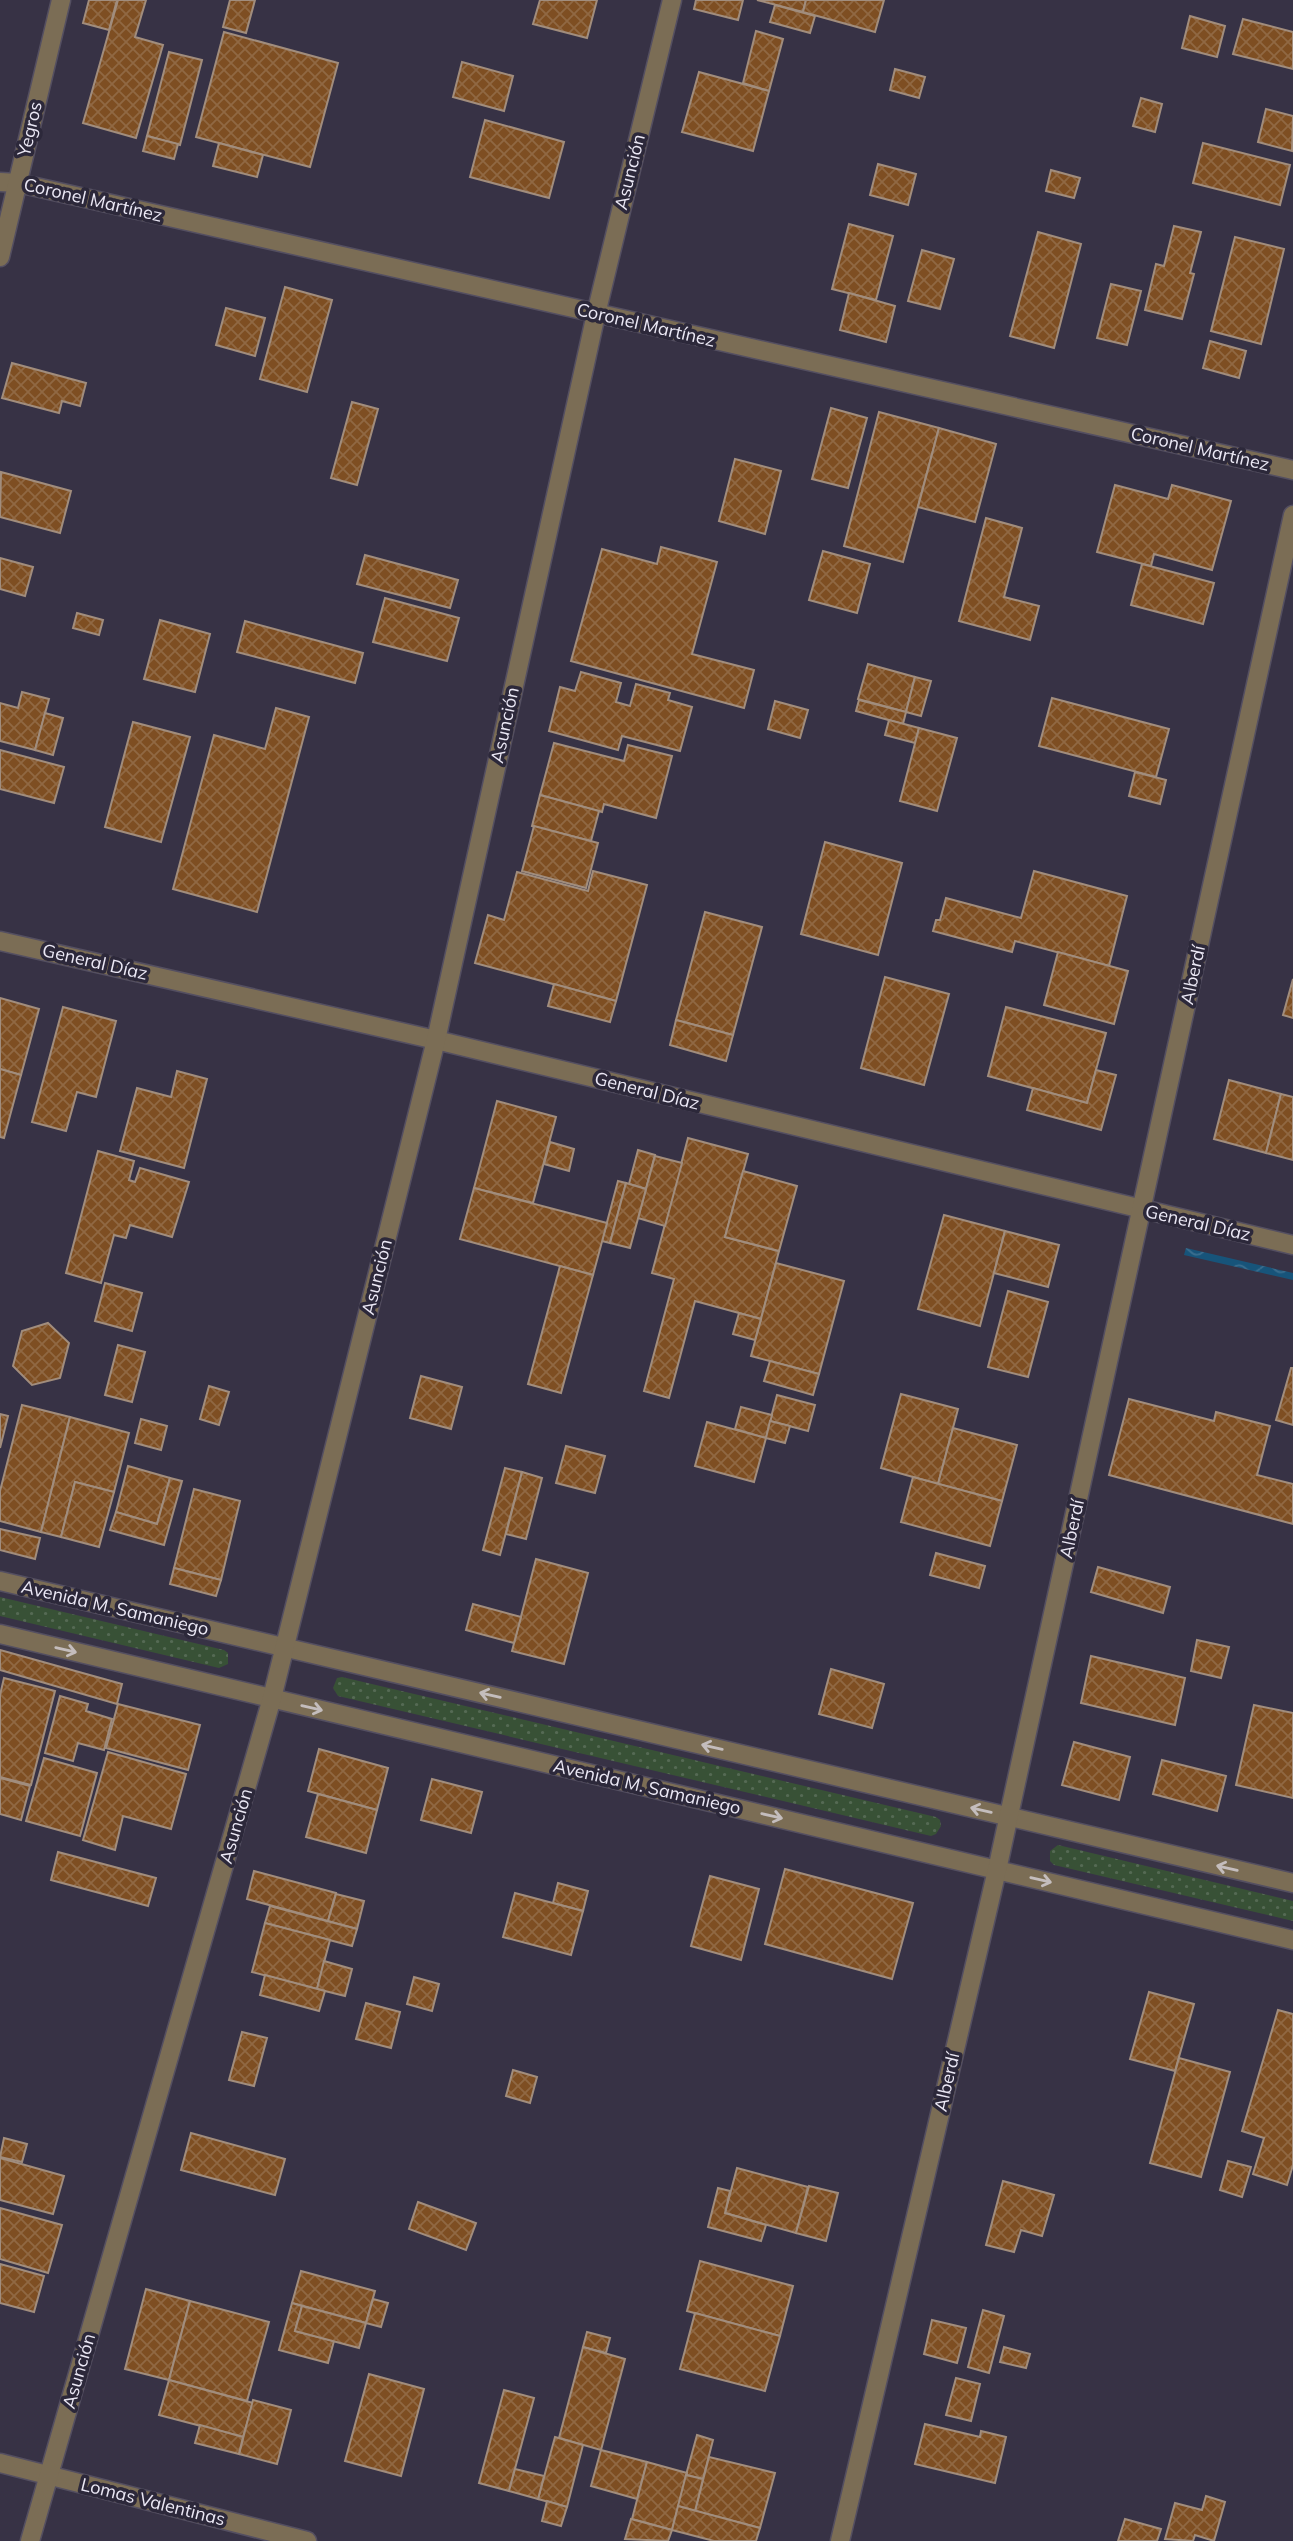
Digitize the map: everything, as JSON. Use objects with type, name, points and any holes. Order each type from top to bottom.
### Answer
[{"type":"street","name":"Yegros","points":[[0,257],[9,182],[61,0]]},
{"type":"street","name":"Asunción","points":[[30,2541],[272,1699],[436,1040],[596,314],[672,0]]},
{"type":"street","name":"Coronel Martínez","points":[[9,182],[1293,470]]},
{"type":"street","name":"Alberdí","points":[[840,2541],[997,1870],[1293,515]]},
{"type":"street","name":"General Díaz","points":[[0,941],[436,1040],[1293,1245]]},
{"type":"street","name":"Avenida M. Samaniego","points":[[0,1581],[1293,1883]]},
{"type":"street","name":"Avenida M. Samaniego","points":[[0,1634],[1293,1940]]},
{"type":"street","name":"Lomas Valentinas","points":[[0,2463],[307,2541]]},
{"type":"green space","points":[[0,1597],[224,1650],[228,1653],[228,1664],[219,1668],[0,1616]]},
{"type":"green space","points":[[342,1677],[936,1817],[941,1826],[936,1834],[931,1836],[338,1696],[333,1688],[337,1678]]},
{"type":"green space","points":[[1058,1845],[1293,1901],[1293,1921],[1054,1865],[1050,1861],[1050,1851]]},
{"type":"water","points":[[1186,1248],[1293,1273],[1293,1280],[1184,1255]]},
{"type":"building","points":[[89,0],[117,0],[109,30],[83,23]]},
{"type":"building","points":[[118,0],[146,0],[135,37],[163,45],[136,138],[83,123]]},
{"type":"building","points":[[230,0],[255,0],[246,33],[223,27]]},
{"type":"building","points":[[540,0],[597,0],[587,38],[533,24]]},
{"type":"building","points":[[696,0],[743,0],[738,20],[694,9]]},
{"type":"building","points":[[757,0],[806,0],[803,12]]},
{"type":"building","points":[[806,0],[884,0],[875,32],[803,12]]},
{"type":"building","points":[[775,5],[815,16],[810,33],[770,22]]},
{"type":"building","points":[[1190,16],[1225,26],[1217,57],[1182,48]]},
{"type":"building","points":[[1243,19],[1293,32],[1293,69],[1233,54]]},
{"type":"building","points":[[756,31],[783,39],[769,91],[743,83]]},
{"type":"building","points":[[224,32],[338,63],[310,167],[196,137]]},
{"type":"building","points":[[169,52],[202,60],[180,145],[147,136]]},
{"type":"building","points":[[462,62],[513,76],[504,111],[453,97]]},
{"type":"building","points":[[895,69],[925,77],[919,98],[890,90]]},
{"type":"building","points":[[699,72],[769,91],[753,151],[682,132]]},
{"type":"building","points":[[1141,98],[1162,104],[1155,132],[1133,126]]},
{"type":"building","points":[[1266,109],[1293,116],[1292,151],[1258,142]]},
{"type":"building","points":[[485,120],[564,142],[549,198],[470,177]]},
{"type":"building","points":[[147,136],[178,144],[174,159],[143,151]]},
{"type":"building","points":[[219,143],[263,155],[257,177],[213,166]]},
{"type":"building","points":[[1203,143],[1290,165],[1280,205],[1193,183]]},
{"type":"building","points":[[878,164],[916,174],[908,205],[870,195]]},
{"type":"building","points":[[1051,170],[1080,178],[1074,198],[1046,191]]},
{"type":"building","points":[[849,224],[893,236],[876,300],[832,289]]},
{"type":"building","points":[[1174,226],[1201,232],[1190,273],[1194,274],[1182,319],[1145,310],[1156,264],[1164,266]]},
{"type":"building","points":[[1038,232],[1081,244],[1054,348],[1010,336]]},
{"type":"building","points":[[1235,237],[1284,249],[1261,344],[1211,331]]},
{"type":"building","points":[[922,250],[954,259],[940,309],[908,301]]},
{"type":"building","points":[[1111,284],[1141,291],[1127,345],[1097,338]]},
{"type":"building","points":[[285,287],[332,300],[307,392],[260,379]]},
{"type":"building","points":[[849,293],[895,306],[886,342],[840,330]]},
{"type":"building","points":[[226,308],[265,318],[255,356],[216,345]]},
{"type":"building","points":[[1210,341],[1246,351],[1239,378],[1203,368]]},
{"type":"building","points":[[12,363],[86,383],[80,406],[62,401],[59,413],[2,398]]},
{"type":"building","points":[[352,402],[378,409],[357,485],[331,478]]},
{"type":"building","points":[[831,408],[867,418],[848,488],[812,479]]},
{"type":"building","points":[[879,412],[939,428],[903,562],[844,546]]},
{"type":"building","points":[[939,428],[996,444],[975,522],[918,507]]},
{"type":"building","points":[[735,459],[781,471],[765,534],[719,521]]},
{"type":"building","points":[[1,472],[71,491],[60,533],[0,517]]},
{"type":"building","points":[[1115,485],[1168,499],[1172,485],[1231,501],[1212,570],[1154,554],[1151,566],[1097,552]]},
{"type":"building","points":[[986,518],[1022,528],[1004,597],[1039,606],[1030,640],[959,621]]},
{"type":"building","points":[[661,547],[717,562],[692,654],[754,670],[744,708],[571,661],[602,549],[657,564]]},
{"type":"building","points":[[823,551],[870,564],[857,613],[809,600]]},
{"type":"building","points":[[365,555],[458,580],[450,608],[357,584]]},
{"type":"building","points":[[0,558],[33,567],[25,596],[0,589]]},
{"type":"building","points":[[1142,564],[1214,583],[1203,624],[1131,605]]},
{"type":"building","points":[[385,598],[459,618],[447,661],[373,642]]},
{"type":"building","points":[[77,613],[103,620],[99,635],[73,628]]},
{"type":"building","points":[[160,620],[210,634],[195,692],[144,679]]},
{"type":"building","points":[[245,621],[363,653],[355,683],[237,652]]},
{"type":"building","points":[[868,664],[915,677],[906,712],[858,699]]},
{"type":"building","points":[[581,672],[621,683],[616,702],[630,706],[636,684],[670,693],[668,700],[692,707],[680,751],[622,736],[618,750],[549,731],[560,687],[575,691]]},
{"type":"building","points":[[915,677],[931,681],[921,716],[906,712]]},
{"type":"building","points":[[22,692],[49,699],[35,750],[0,741],[0,703],[18,708]]},
{"type":"building","points":[[1052,698],[1169,729],[1156,777],[1039,746]]},
{"type":"building","points":[[859,700],[906,712],[903,724],[856,711]]},
{"type":"building","points":[[775,701],[808,710],[800,738],[768,729]]},
{"type":"building","points":[[276,708],[309,717],[257,912],[173,889],[214,735],[265,749]]},
{"type":"building","points":[[45,713],[63,718],[53,755],[35,750]]},
{"type":"building","points":[[889,720],[919,728],[915,743],[885,735]]},
{"type":"building","points":[[133,722],[190,737],[161,842],[105,827]]},
{"type":"building","points":[[919,728],[957,738],[937,811],[900,801]]},
{"type":"building","points":[[554,743],[624,761],[628,745],[672,756],[656,818],[604,804],[602,812],[540,795]]},
{"type":"building","points":[[0,750],[64,767],[54,803],[0,789]]},
{"type":"building","points":[[1135,772],[1166,780],[1160,804],[1129,796]]},
{"type":"building","points":[[540,795],[599,811],[591,841],[532,826]]},
{"type":"building","points":[[534,826],[598,843],[586,888],[522,871]]},
{"type":"building","points":[[825,842],[902,863],[878,955],[801,934]]},
{"type":"building","points":[[593,871],[647,885],[616,1001],[475,963],[488,915],[504,920],[517,872],[588,891]]},
{"type":"building","points":[[1034,871],[1127,896],[1109,966],[1015,941],[1012,952],[933,931],[936,920],[940,920],[946,898],[1021,918]]},
{"type":"building","points":[[705,912],[762,927],[733,1035],[676,1020]]},
{"type":"building","points":[[1058,952],[1128,971],[1114,1024],[1044,1005]]},
{"type":"building","points":[[885,977],[949,994],[924,1085],[861,1068]]},
{"type":"building","points":[[1293,979],[1293,1018],[1283,1015]]},
{"type":"building","points":[[554,984],[616,1001],[610,1022],[548,1006]]},
{"type":"building","points":[[0,998],[39,1009],[21,1075],[0,1069]]},
{"type":"building","points":[[63,1007],[116,1021],[96,1097],[77,1092],[66,1131],[32,1122]]},
{"type":"building","points":[[1006,1007],[1106,1033],[1087,1103],[988,1076]]},
{"type":"building","points":[[676,1020],[733,1035],[726,1061],[670,1045]]},
{"type":"building","points":[[0,1069],[21,1075],[4,1138],[0,1137]]},
{"type":"building","points":[[1096,1070],[1116,1075],[1101,1130],[1027,1110],[1033,1088],[1087,1103]]},
{"type":"building","points":[[177,1071],[207,1079],[184,1168],[120,1151],[137,1088],[171,1097]]},
{"type":"building","points":[[1229,1080],[1281,1094],[1266,1153],[1214,1139]]},
{"type":"building","points":[[1281,1094],[1293,1097],[1293,1160],[1266,1153]]},
{"type":"building","points":[[497,1101],[556,1117],[533,1203],[474,1188]]},
{"type":"building","points":[[688,1138],[748,1154],[725,1237],[779,1251],[761,1319],[695,1301],[669,1398],[644,1391],[674,1279],[652,1273]]},
{"type":"building","points":[[550,1142],[574,1149],[569,1171],[544,1164]]},
{"type":"building","points":[[638,1150],[655,1155],[646,1189],[629,1184]]},
{"type":"building","points":[[98,1151],[134,1161],[129,1180],[135,1182],[140,1168],[189,1182],[172,1237],[130,1225],[126,1238],[114,1235],[101,1283],[66,1273]]},
{"type":"building","points":[[655,1156],[682,1163],[665,1226],[638,1218]]},
{"type":"building","points":[[743,1171],[797,1186],[779,1251],[725,1237]]},
{"type":"building","points":[[618,1181],[626,1183],[610,1243],[602,1241]]},
{"type":"building","points":[[626,1183],[646,1189],[630,1248],[610,1243]]},
{"type":"building","points":[[474,1188],[607,1223],[593,1275],[460,1239]]},
{"type":"building","points":[[944,1215],[1005,1231],[980,1326],[918,1309]]},
{"type":"building","points":[[1005,1231],[1059,1245],[1048,1287],[994,1273]]},
{"type":"building","points":[[776,1263],[844,1281],[819,1374],[751,1356]]},
{"type":"building","points":[[560,1266],[593,1275],[561,1393],[528,1384]]},
{"type":"building","points":[[105,1283],[142,1293],[132,1331],[95,1321]]},
{"type":"building","points":[[1008,1291],[1048,1302],[1028,1377],[988,1367]]},
{"type":"building","points":[[739,1313],[761,1319],[755,1340],[733,1334]]},
{"type":"building","points":[[48,1323],[69,1343],[60,1378],[32,1385],[13,1366],[22,1331]]},
{"type":"building","points":[[118,1345],[145,1352],[132,1402],[105,1395]]},
{"type":"building","points":[[770,1361],[819,1374],[813,1395],[764,1381]]},
{"type":"building","points":[[1293,1368],[1293,1425],[1276,1420]]},
{"type":"building","points":[[421,1376],[462,1387],[451,1429],[410,1418]]},
{"type":"building","points":[[209,1386],[229,1392],[219,1425],[200,1419]]},
{"type":"building","points":[[901,1394],[958,1409],[938,1484],[881,1468]]},
{"type":"building","points":[[777,1395],[815,1405],[808,1431],[770,1421]]},
{"type":"building","points":[[1129,1399],[1214,1421],[1216,1412],[1270,1426],[1257,1475],[1293,1484],[1293,1524],[1109,1475]]},
{"type":"building","points":[[22,1405],[70,1417],[41,1532],[0,1521],[0,1491]]},
{"type":"building","points":[[741,1407],[772,1415],[766,1438],[735,1429]]},
{"type":"building","points":[[0,1414],[8,1416],[0,1448]]},
{"type":"building","points":[[70,1417],[129,1433],[114,1492],[75,1482],[61,1537],[41,1532]]},
{"type":"building","points":[[141,1419],[167,1426],[161,1450],[135,1443]]},
{"type":"building","points":[[770,1421],[790,1426],[785,1443],[766,1438]]},
{"type":"building","points":[[707,1422],[766,1438],[754,1482],[695,1466]]},
{"type":"building","points":[[953,1428],[1017,1445],[1002,1501],[938,1484]]},
{"type":"building","points":[[566,1446],[605,1456],[595,1493],[556,1483]]},
{"type":"building","points":[[128,1466],[170,1478],[157,1524],[116,1512]]},
{"type":"building","points":[[505,1468],[522,1472],[500,1555],[483,1550]]},
{"type":"building","points":[[522,1472],[542,1478],[526,1539],[506,1534]]},
{"type":"building","points":[[913,1477],[1002,1501],[990,1546],[901,1522]]},
{"type":"building","points":[[170,1478],[182,1481],[164,1545],[110,1530],[116,1512],[157,1524]]},
{"type":"building","points":[[75,1482],[114,1492],[99,1547],[61,1537]]},
{"type":"building","points":[[194,1489],[240,1501],[221,1580],[174,1568]]},
{"type":"building","points":[[0,1529],[40,1538],[35,1559],[0,1550]]},
{"type":"building","points":[[936,1553],[985,1566],[979,1588],[930,1575]]},
{"type":"building","points":[[536,1559],[588,1573],[564,1664],[512,1651]]},
{"type":"building","points":[[1098,1567],[1170,1587],[1163,1613],[1091,1592]]},
{"type":"building","points":[[174,1568],[221,1580],[216,1596],[170,1584]]},
{"type":"building","points":[[473,1604],[521,1617],[514,1643],[466,1630]]},
{"type":"building","points":[[1197,1640],[1229,1647],[1221,1678],[1191,1671]]},
{"type":"building","points":[[0,1650],[122,1684],[117,1704],[0,1670]]},
{"type":"building","points":[[1091,1656],[1185,1678],[1175,1725],[1081,1703]]},
{"type":"building","points":[[831,1669],[884,1684],[872,1728],[819,1714]]},
{"type":"building","points":[[4,1678],[55,1691],[31,1785],[0,1777],[0,1695]]},
{"type":"building","points":[[60,1696],[88,1704],[86,1711],[112,1719],[104,1750],[78,1743],[73,1761],[45,1753]]},
{"type":"building","points":[[118,1704],[200,1725],[188,1770],[106,1748]]},
{"type":"building","points":[[1254,1705],[1293,1713],[1293,1798],[1236,1785]]},
{"type":"building","points":[[1074,1742],[1130,1757],[1119,1800],[1062,1785]]},
{"type":"building","points":[[319,1749],[388,1768],[377,1810],[308,1791]]},
{"type":"building","points":[[108,1752],[186,1774],[171,1829],[123,1816],[115,1850],[83,1840]]},
{"type":"building","points":[[44,1758],[97,1773],[80,1836],[26,1821]]},
{"type":"building","points":[[1162,1760],[1226,1776],[1217,1811],[1153,1794]]},
{"type":"building","points":[[0,1778],[30,1786],[21,1820],[0,1814]]},
{"type":"building","points":[[432,1779],[482,1792],[471,1833],[421,1820]]},
{"type":"building","points":[[318,1794],[377,1810],[366,1853],[306,1837]]},
{"type":"building","points":[[58,1852],[156,1878],[148,1906],[51,1880]]},
{"type":"building","points":[[785,1869],[913,1903],[892,1979],[765,1944]]},
{"type":"building","points":[[254,1871],[336,1893],[328,1921],[247,1899]]},
{"type":"building","points":[[710,1876],[759,1889],[741,1960],[691,1946]]},
{"type":"building","points":[[558,1883],[588,1891],[583,1911],[553,1903]]},
{"type":"building","points":[[515,1893],[583,1911],[571,1955],[503,1937]]},
{"type":"building","points":[[336,1894],[364,1901],[357,1929],[328,1921]]},
{"type":"building","points":[[270,1906],[357,1929],[352,1946],[265,1923]]},
{"type":"building","points":[[265,1923],[330,1940],[317,1989],[252,1972]]},
{"type":"building","points":[[324,1961],[352,1969],[345,1996],[317,1989]]},
{"type":"building","points":[[265,1975],[325,1991],[319,2011],[260,1995]]},
{"type":"building","points":[[414,1977],[439,1984],[432,2011],[407,2004]]},
{"type":"building","points":[[1149,1992],[1194,2004],[1175,2071],[1130,2059]]},
{"type":"building","points":[[366,2003],[400,2012],[391,2048],[356,2039]]},
{"type":"building","points":[[1278,2010],[1293,2014],[1293,2165],[1287,2185],[1253,2174],[1264,2138],[1242,2131]]},
{"type":"building","points":[[242,2032],[267,2038],[254,2086],[229,2080]]},
{"type":"building","points":[[1179,2058],[1230,2072],[1201,2177],[1150,2163]]},
{"type":"building","points":[[513,2070],[537,2077],[530,2103],[506,2096]]},
{"type":"building","points":[[191,2133],[285,2159],[275,2195],[181,2170]]},
{"type":"building","points":[[4,2138],[27,2144],[22,2162],[0,2157]]},
{"type":"building","points":[[0,2158],[64,2176],[53,2214],[0,2200]]},
{"type":"building","points":[[1228,2161],[1251,2167],[1242,2197],[1220,2190]]},
{"type":"building","points":[[737,2168],[808,2187],[796,2233],[725,2213]]},
{"type":"building","points":[[1003,2181],[1054,2195],[1042,2236],[1021,2230],[1014,2252],[986,2245]]},
{"type":"building","points":[[809,2186],[838,2193],[826,2241],[796,2233]]},
{"type":"building","points":[[718,2188],[730,2191],[725,2213],[766,2225],[761,2241],[708,2227]]},
{"type":"building","points":[[418,2202],[476,2223],[466,2250],[409,2229]]},
{"type":"building","points":[[0,2208],[62,2225],[48,2273],[0,2259]]},
{"type":"building","points":[[700,2261],[793,2286],[780,2336],[687,2311]]},
{"type":"building","points":[[0,2264],[44,2276],[34,2312],[0,2303]]},
{"type":"building","points":[[301,2271],[375,2291],[366,2323],[292,2303]]},
{"type":"building","points":[[146,2289],[190,2301],[169,2380],[125,2369]]},
{"type":"building","points":[[373,2299],[388,2303],[381,2327],[366,2323]]},
{"type":"building","points":[[190,2301],[269,2322],[247,2401],[169,2380]]},
{"type":"building","points":[[292,2303],[302,2306],[295,2331],[334,2341],[328,2363],[279,2350]]},
{"type":"building","points":[[302,2306],[366,2323],[359,2348],[295,2331]]},
{"type":"building","points":[[983,2310],[1004,2316],[989,2373],[968,2367]]},
{"type":"building","points":[[695,2313],[780,2336],[765,2391],[680,2369]]},
{"type":"building","points":[[932,2320],[966,2328],[957,2363],[924,2354]]},
{"type":"building","points":[[587,2332],[610,2338],[606,2353],[583,2347]]},
{"type":"building","points":[[583,2347],[625,2359],[601,2450],[559,2438]]},
{"type":"building","points":[[1004,2347],[1030,2354],[1026,2368],[1000,2362]]},
{"type":"building","points":[[369,2374],[424,2389],[401,2476],[345,2461]]},
{"type":"building","points":[[956,2378],[980,2384],[971,2421],[946,2415]]},
{"type":"building","points":[[169,2380],[253,2403],[243,2437],[159,2415]]},
{"type":"building","points":[[504,2390],[534,2398],[509,2491],[479,2483]]},
{"type":"building","points":[[253,2400],[291,2410],[277,2464],[239,2454]]},
{"type":"building","points":[[925,2424],[980,2437],[981,2431],[1006,2437],[995,2483],[915,2464]]},
{"type":"building","points":[[200,2425],[243,2437],[239,2454],[195,2443]]},
{"type":"building","points":[[697,2435],[713,2440],[703,2479],[686,2475]]},
{"type":"building","points":[[555,2437],[583,2445],[567,2507],[538,2499]]},
{"type":"building","points":[[601,2450],[647,2462],[637,2499],[591,2486]]},
{"type":"building","points":[[709,2457],[775,2473],[760,2528],[695,2511]]},
{"type":"building","points":[[647,2462],[687,2473],[672,2530],[632,2519]]},
{"type":"building","points":[[515,2469],[544,2476],[538,2499],[509,2491]]},
{"type":"building","points":[[686,2475],[703,2479],[695,2511],[678,2506]]},
{"type":"building","points":[[1206,2496],[1225,2502],[1214,2541],[1195,2535],[1193,2541],[1165,2539],[1175,2503],[1202,2510]]},
{"type":"building","points":[[547,2501],[567,2507],[561,2526],[542,2521]]},
{"type":"building","points":[[678,2506],[760,2528],[756,2541],[714,2541],[672,2530]]},
{"type":"building","points":[[631,2519],[672,2530],[668,2541],[625,2539]]},
{"type":"building","points":[[1125,2519],[1161,2529],[1157,2541],[1118,2541]]}]
